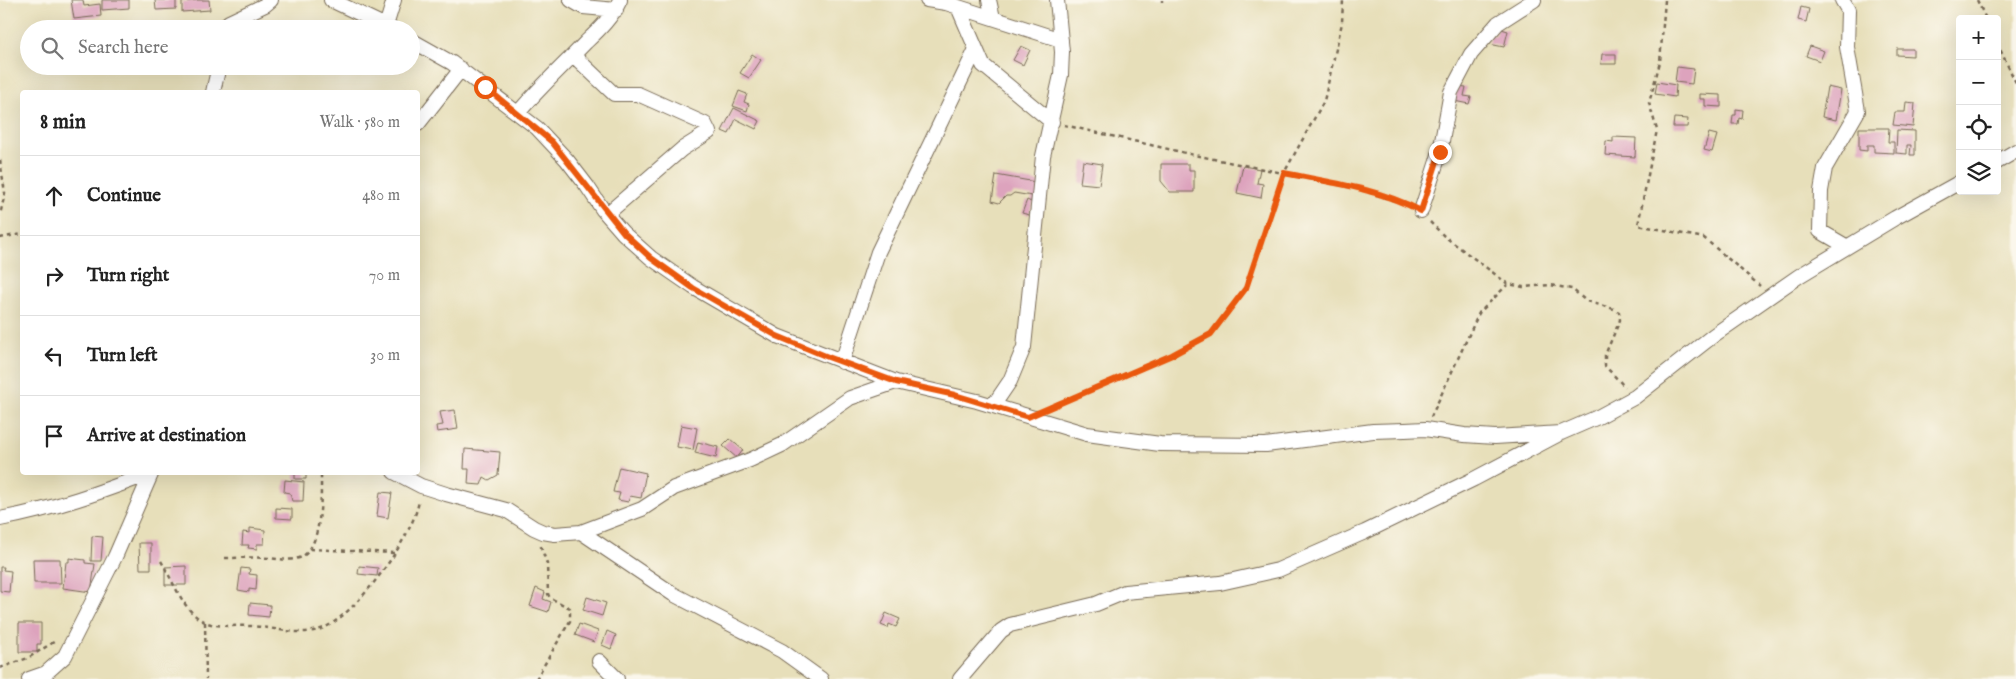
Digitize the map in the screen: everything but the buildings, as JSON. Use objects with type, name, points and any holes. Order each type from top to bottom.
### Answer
[{"type":"street","points":[[233,20],[265,5],[271,0]]},
{"type":"street","points":[[331,0],[374,20]]},
{"type":"street","points":[[390,20],[394,0]]},
{"type":"street","points":[[571,0],[583,7],[618,5]]},
{"type":"street","points":[[927,0],[958,7],[1061,40]]},
{"type":"street","points":[[990,0],[993,18]]},
{"type":"street","points":[[993,406],[1010,381],[1024,346],[1043,156],[1061,75],[1061,40],[1057,0]]},
{"type":"street","points":[[1421,211],[1440,152],[1451,92],[1471,54],[1498,24],[1534,0]]},
{"type":"street","points":[[1842,0],[1848,10],[1847,47],[1858,111],[1826,168],[1821,192],[1820,231],[1844,246]]},
{"type":"street","points":[[518,113],[539,89],[609,19],[618,5]]},
{"type":"street","points":[[958,7],[982,65],[1052,122]]},
{"type":"street","points":[[420,45],[461,69],[552,142],[607,214],[624,233],[651,258],[693,288],[777,336],[896,382],[955,395],[1087,434],[1160,444],[1266,445],[1373,431],[1425,429],[1464,435],[1495,436],[1561,433]]},
{"type":"street","points":[[842,362],[878,252],[976,49]]},
{"type":"street","points":[[574,56],[614,94],[638,94],[705,124],[709,132],[682,149],[607,214]]},
{"type":"street","points":[[420,121],[461,69]]},
{"type":"street","points":[[213,90],[217,75]]},
{"type":"street","points":[[2001,160],[2016,151]]},
{"type":"street","points":[[958,678],[1001,632],[1010,626],[1096,604],[1125,592],[1220,583],[1278,570],[1365,532],[1427,502],[1635,397],[1714,335],[1799,276],[1895,218],[1956,184]]},
{"type":"street","points":[[400,475],[421,486],[506,510],[534,528],[555,534],[581,532],[642,509],[674,488],[750,460],[782,445],[850,398],[896,382]]},
{"type":"street","points":[[0,520],[38,512],[87,497],[146,475]]},
{"type":"street","points":[[29,679],[46,673],[65,656],[116,557],[150,475]]},
{"type":"street","points":[[581,532],[673,594],[782,651],[821,679]]},
{"type":"street","points":[[599,661],[618,679]]},
{"type":"path","points":[[1028,417],[1172,355],[1211,334],[1246,288],[1284,173],[1324,102],[1342,23],[1343,0]]},
{"type":"path","points":[[1664,0],[1660,62],[1649,103],[1657,130],[1638,225],[1704,238],[1772,296]]},
{"type":"path","points":[[1977,0],[1984,15]]},
{"type":"path","points":[[2001,51],[2016,83]]},
{"type":"path","points":[[1052,122],[1194,156],[1357,188],[1402,201],[1421,211],[1444,236],[1508,284],[1523,287],[1550,285],[1572,289],[1586,301],[1619,312],[1620,320],[1605,355],[1605,366],[1635,397]]},
{"type":"path","points":[[0,160],[4,193],[0,215]]},
{"type":"path","points":[[0,238],[20,234]]},
{"type":"path","points":[[1425,429],[1479,313],[1508,284]]},
{"type":"path","points":[[225,558],[294,559],[306,554],[310,549],[319,520],[321,475]]},
{"type":"path","points":[[161,561],[188,606],[196,616],[205,622],[258,626],[296,633],[321,629],[335,623],[352,606],[395,554],[409,532],[418,508],[421,486]]},
{"type":"path","points":[[534,528],[547,564],[548,594],[550,598],[570,608],[571,611],[570,621],[536,679]]},
{"type":"path","points":[[310,549],[395,554]]},
{"type":"path","points":[[205,622],[206,679]]},
{"type":"path","points":[[0,668],[28,658],[63,635]]},
{"type":"route","points":[[485,87],[552,142],[624,233],[651,258],[693,288],[777,336],[828,357],[896,382],[955,395],[1028,417],[1172,355],[1211,334],[1246,288],[1284,173],[1357,188],[1402,201],[1421,211],[1440,152]]}]
